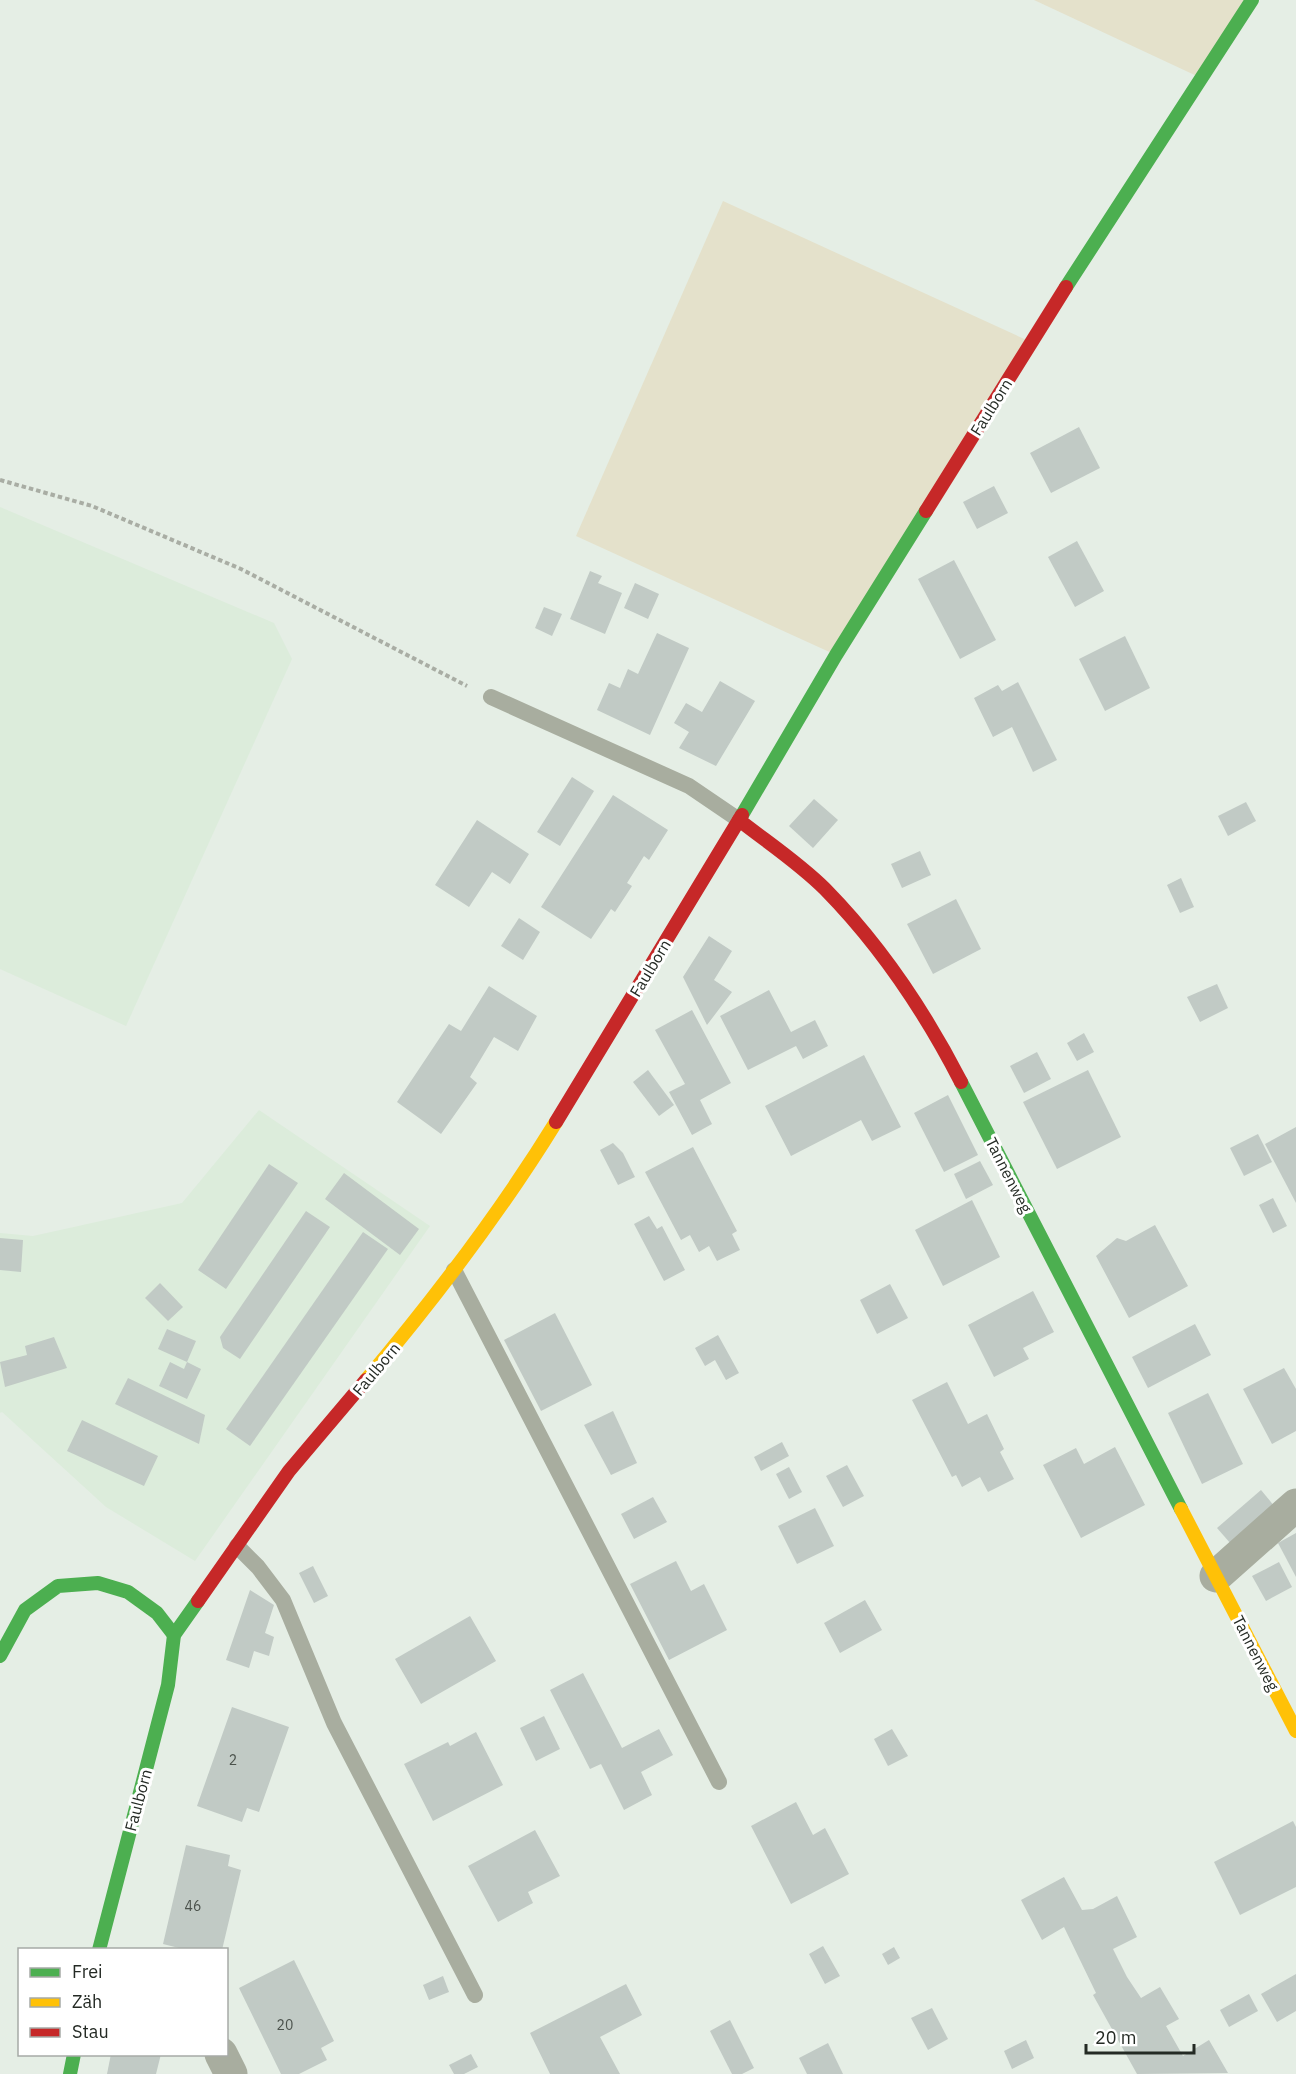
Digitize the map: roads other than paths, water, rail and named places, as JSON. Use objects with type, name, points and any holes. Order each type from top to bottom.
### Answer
[{"type":"street","name":"Faulborn","points":[[100,1948],[168,1685],[174,1635],[290,1471],[424,1311],[526,1171],[740,820],[854,625],[1031,342],[1252,0]]},
{"type":"street","name":"Tannenweg","points":[[740,820],[823,887],[877,946],[941,1043],[1296,1731]]},
{"type":"street","points":[[1216,1576],[1296,1505]]},
{"type":"street","points":[[0,1656],[25,1610],[58,1586],[98,1583],[128,1592],[158,1612],[174,1635]]},
{"type":"street","points":[[70,2074],[74,2056]]},
{"type":"street","points":[[222,2056],[231,2074]]},
{"type":"lane","points":[[491,698],[689,786],[740,820]]},
{"type":"lane","points":[[454,1270],[719,1782]]},
{"type":"lane","points":[[237,1546],[258,1567],[283,1600],[334,1723],[475,1995]]}]
